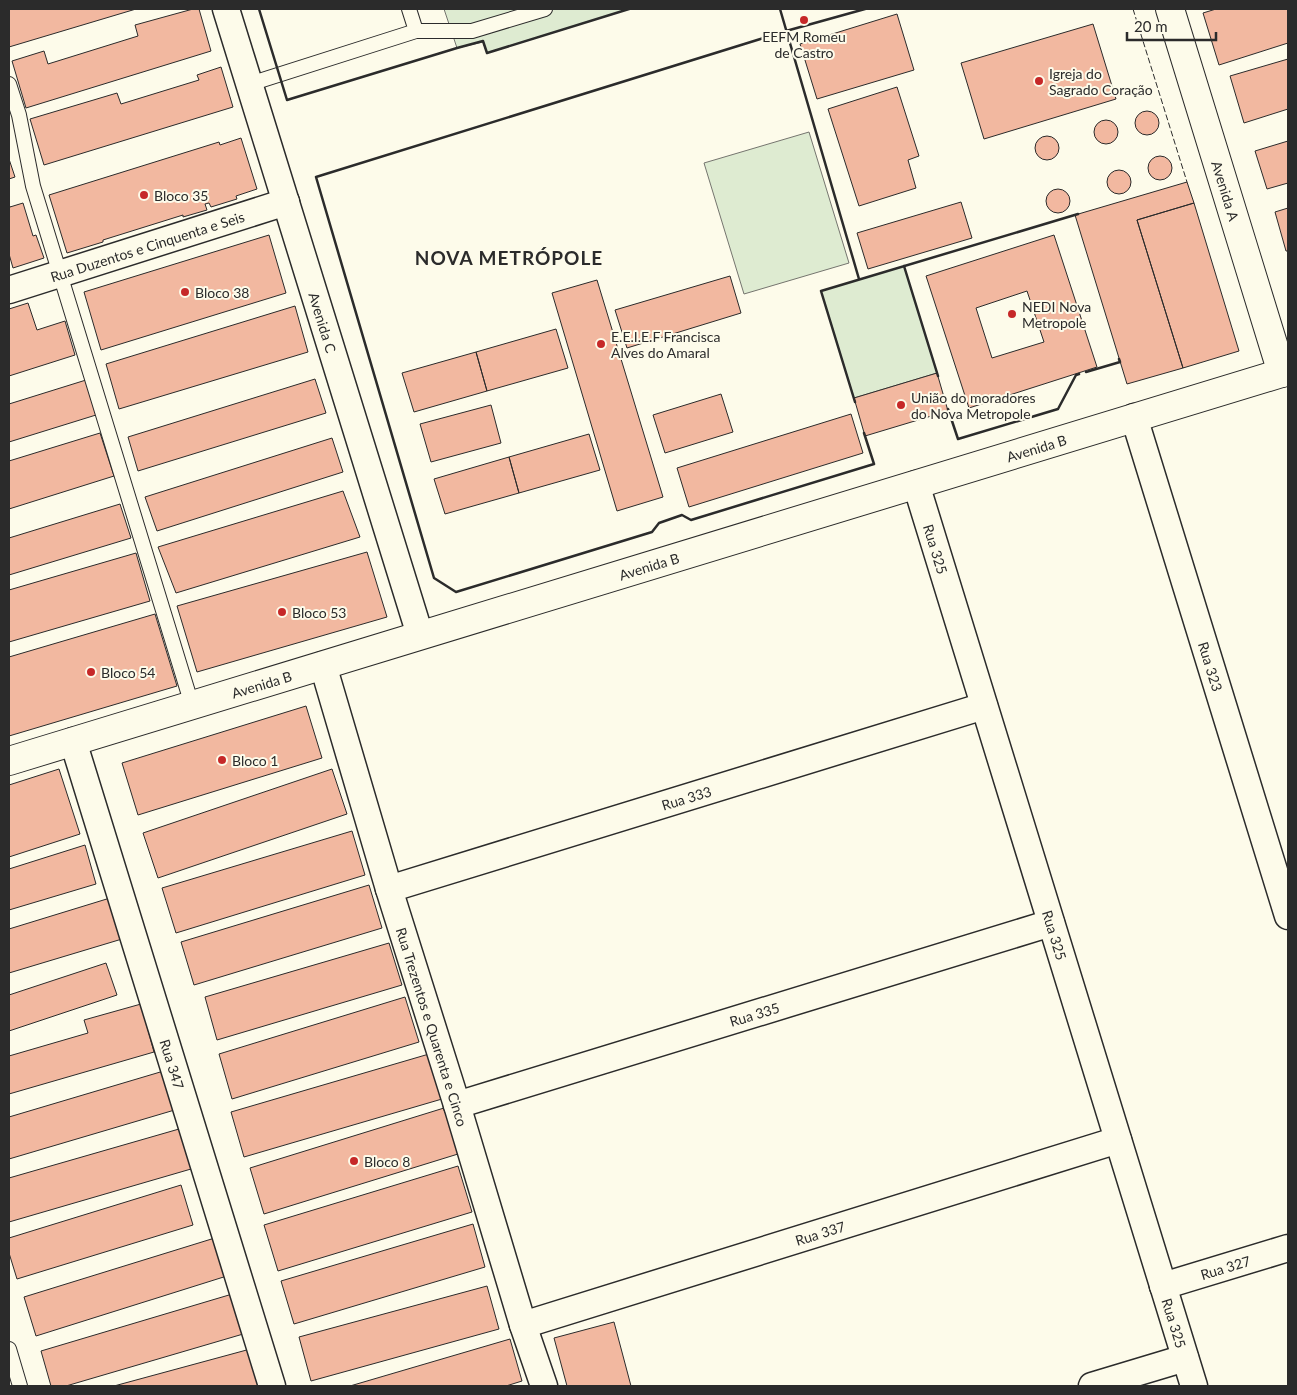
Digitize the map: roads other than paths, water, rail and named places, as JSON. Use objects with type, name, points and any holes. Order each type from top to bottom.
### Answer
[{"type":"street","name":"Avenida C","points":[[226,9],[420,635]]},
{"type":"street","name":"Avenida A","points":[[1170,9],[1285,372]]},
{"type":"street","name":"Rua Duzentos e Cinquenta e Seis","points":[[9,290],[286,202]]},
{"type":"street","name":"Avenida B","points":[[9,760],[1285,372]]},
{"type":"street","name":"Rua 323","points":[[1134,417],[1288,916]]},
{"type":"street","name":"Rua 325","points":[[916,484],[1194,1386]]},
{"type":"street","name":"Rua Trezentos e Quarenta e Cinco","points":[[323,665],[389,889],[523,1325],[544,1386]]},
{"type":"street","name":"Rua 333","points":[[389,889],[984,706]]},
{"type":"street","name":"Rua 347","points":[[73,741],[272,1386]]},
{"type":"street","name":"Rua 335","points":[[457,1106],[1051,923]]},
{"type":"street","name":"Rua 337","points":[[523,1325],[1118,1140]]},
{"type":"street","name":"Rua 327","points":[[1163,1286],[1288,1248]]},
{"type":"street","points":[[1092,1386],[1185,1358]]},
{"type":"lane","points":[[409,9],[416,31]]},
{"type":"lane","points":[[250,84],[416,31],[472,31],[545,9]]},
{"type":"lane","points":[[9,84],[19,115],[33,186],[192,705]]},
{"type":"lane","points":[[9,1350],[20,1386]]},
{"type":"place","name":"EEFM Romeu de Castro","points":[[804,20]]},
{"type":"place","name":"Igreja do Sagrado Coração","points":[[1039,81]]},
{"type":"place","name":"Bloco 35","points":[[144,195]]},
{"type":"place","name":"Bloco 38","points":[[185,292]]},
{"type":"place","name":"NEDI Nova Metropole","points":[[1012,314]]},
{"type":"place","name":"E.E.I.E.F Francisca Alves do Amaral","points":[[601,344]]},
{"type":"place","name":"União do moradores do Nova Metropole","points":[[901,405]]},
{"type":"place","name":"Bloco 53","points":[[282,612]]},
{"type":"place","name":"Bloco 54","points":[[91,672]]},
{"type":"place","name":"Bloco 1","points":[[222,760]]},
{"type":"place","name":"Bloco 8","points":[[354,1161]]},
{"type":"district","name":"NOVA METRÓPOLE","points":[[509,257]]}]
